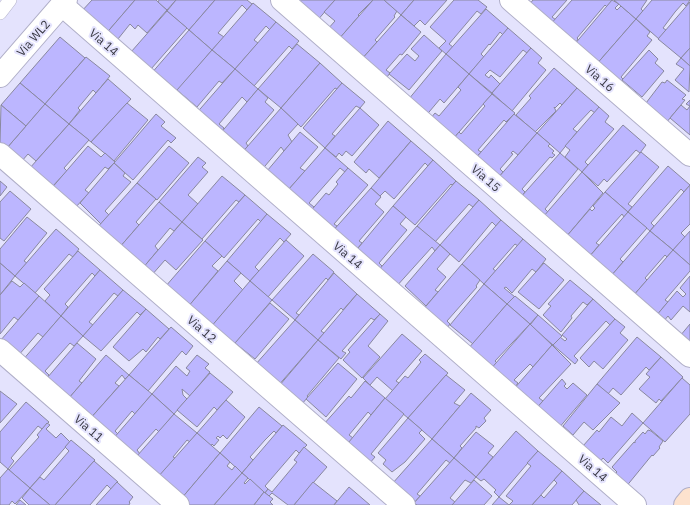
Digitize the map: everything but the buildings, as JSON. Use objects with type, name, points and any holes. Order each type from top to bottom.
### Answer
[{"type":"street","name":"Via 15","points":[[282,0],[690,356]]},
{"type":"street","name":"Via 16","points":[[511,0],[690,155]]},
{"type":"street","name":"Via WL2","points":[[0,76],[64,2]]},
{"type":"street","name":"Via 14","points":[[64,2],[635,505]]},
{"type":"street","name":"Via 12","points":[[0,154],[404,505]]},
{"type":"street","name":"Via 11","points":[[0,350],[178,505]]},
{"type":"street","points":[[685,505],[690,499]]},
{"type":"lane","points":[[0,13],[10,0]]}]
